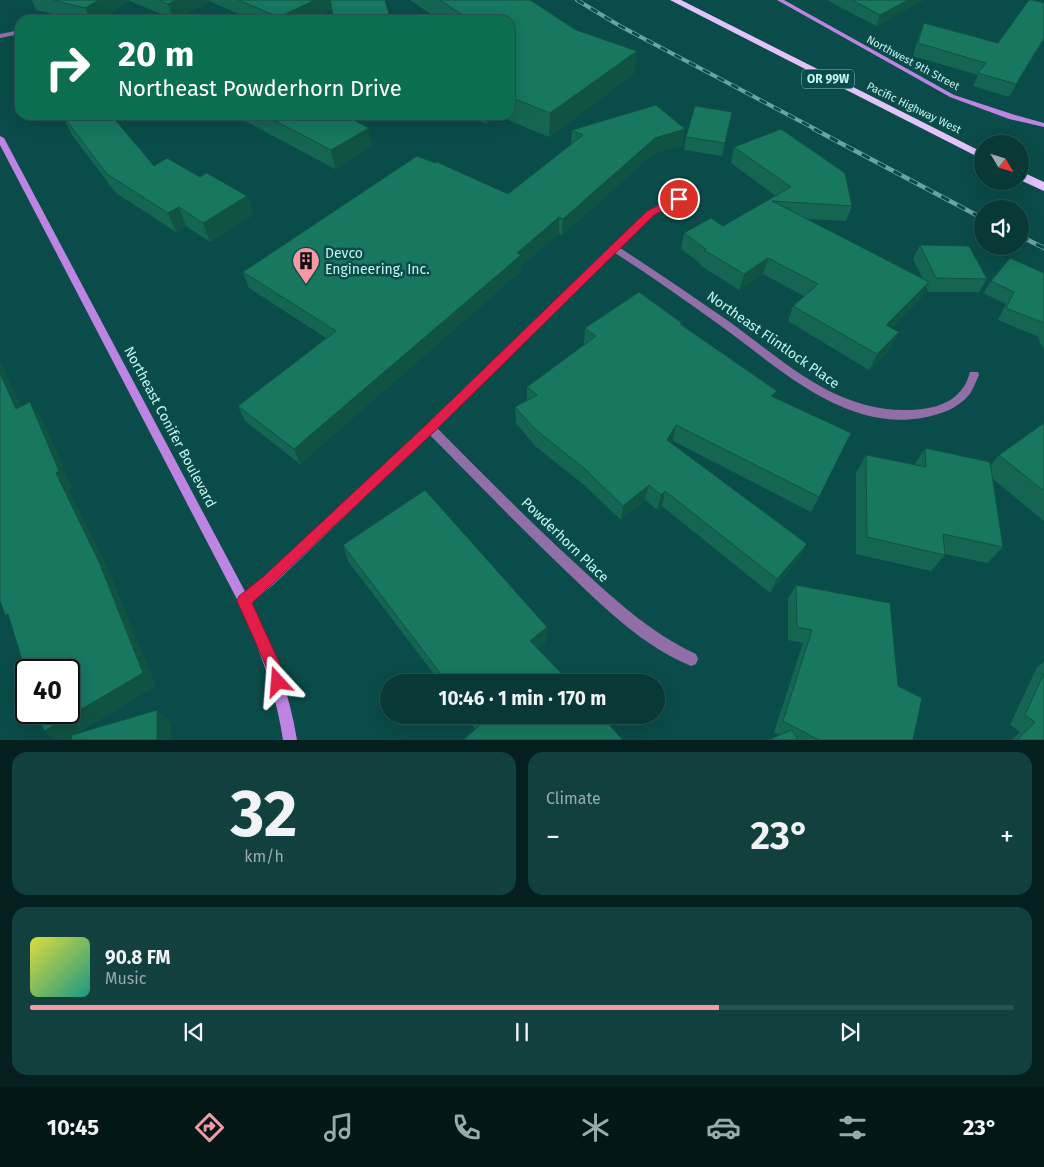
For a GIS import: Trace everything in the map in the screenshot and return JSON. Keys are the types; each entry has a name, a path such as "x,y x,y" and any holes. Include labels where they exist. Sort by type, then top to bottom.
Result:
{"highway":[{"name":"Pacific Highway West","path":"674,0 974,152"},
{"path":"1029,180 1044,187"}],"street":[{"name":"Northwest 9th Street","path":"780,0 952,96 993,111 1044,125"},
{"path":"0,36 15,33"},
{"name":"Northeast Conifer Boulevard","path":"0,138 244,601 274,667 286,712 290,740"},
{"path":"244,601 269,581 430,428 651,213 664,205 692,196"},
{"name":"Northeast Flintlock Place","path":"613,248 658,276 819,391 860,409 894,415 925,414 942,409 956,402 972,385 974,375"},
{"name":"Powderhorn Place","path":"430,428 550,548 622,615 665,648 691,659"}],"building":[{"path":"53,0 99,0 85,8"},
{"path":"159,0 176,0 168,4"},
{"path":"238,0 315,0 283,15 274,15"},
{"path":"330,0 385,0 389,14 380,15 333,15"},
{"path":"440,0 530,0 576,30 637,51 550,113 515,99 515,15 462,15"},
{"path":"852,0 908,0 880,15"},
{"path":"1029,0 1044,3 1044,38 1016,84 978,73 986,63 918,43 924,23 998,43"},
{"path":"656,105 685,129 655,138 563,219 559,217 517,253 521,255 294,449 238,406 336,331 243,272 417,156 435,163 437,162 508,194 583,135 572,130"},
{"path":"695,106 732,112 725,143 686,137"},
{"path":"66,120 115,120 154,166 167,158 200,177 207,173 247,196 203,223 179,207 168,213 107,174"},
{"path":"274,120 354,120 369,128 331,150"},
{"path":"781,129 845,173 852,206 772,201 929,282 886,325 899,332 877,354 793,306 818,284 768,258 744,274 704,250 706,249 684,233 711,218 723,226 791,187 734,147"},
{"path":"920,245 969,246 987,279 936,278"},
{"path":"1010,258 1044,273 1044,323 1006,308 1014,292 991,281"},
{"path":"639,292 682,323 680,324 777,391 771,396 851,433 819,497 676,425 667,440 807,544 777,579 665,491 661,495 649,485 623,506 585,469 536,430 515,407 537,395 527,387 596,336 585,328"},
{"path":"0,373 16,409 30,402 59,471 56,473 99,562 143,673 80,710 80,659 22,659 8,614 5,615 0,601"},
{"path":"1044,423 1044,491 999,455"},
{"path":"925,448 990,462 1003,547 943,534 945,555 867,537 866,455 926,467"},
{"path":"425,490 547,627 530,641 562,674 441,674 343,545"},
{"path":"796,585 890,603 898,686 922,698 913,740 819,740 783,721 812,630 797,627"},
{"path":"1044,673 1044,740 1017,740 1035,722 1025,715"},
{"path":"157,710 157,740 71,740 72,735"},
{"path":"42,724 56,724 44,731"},
{"path":"608,724 623,740 464,739 480,725"},
{"path":"792,730 798,740 768,740"}],"railway":[{"path":"577,0 620,26 817,130"},
{"path":"814,129 974,214"},
{"path":"1029,240 1044,248"}],"place":[{"name":"Devco Engineering, Inc.","path":"306,285"}],"route":[{"path":"278,682 274,667 244,601 269,581 430,428 613,248 651,213 679,199"}]}
